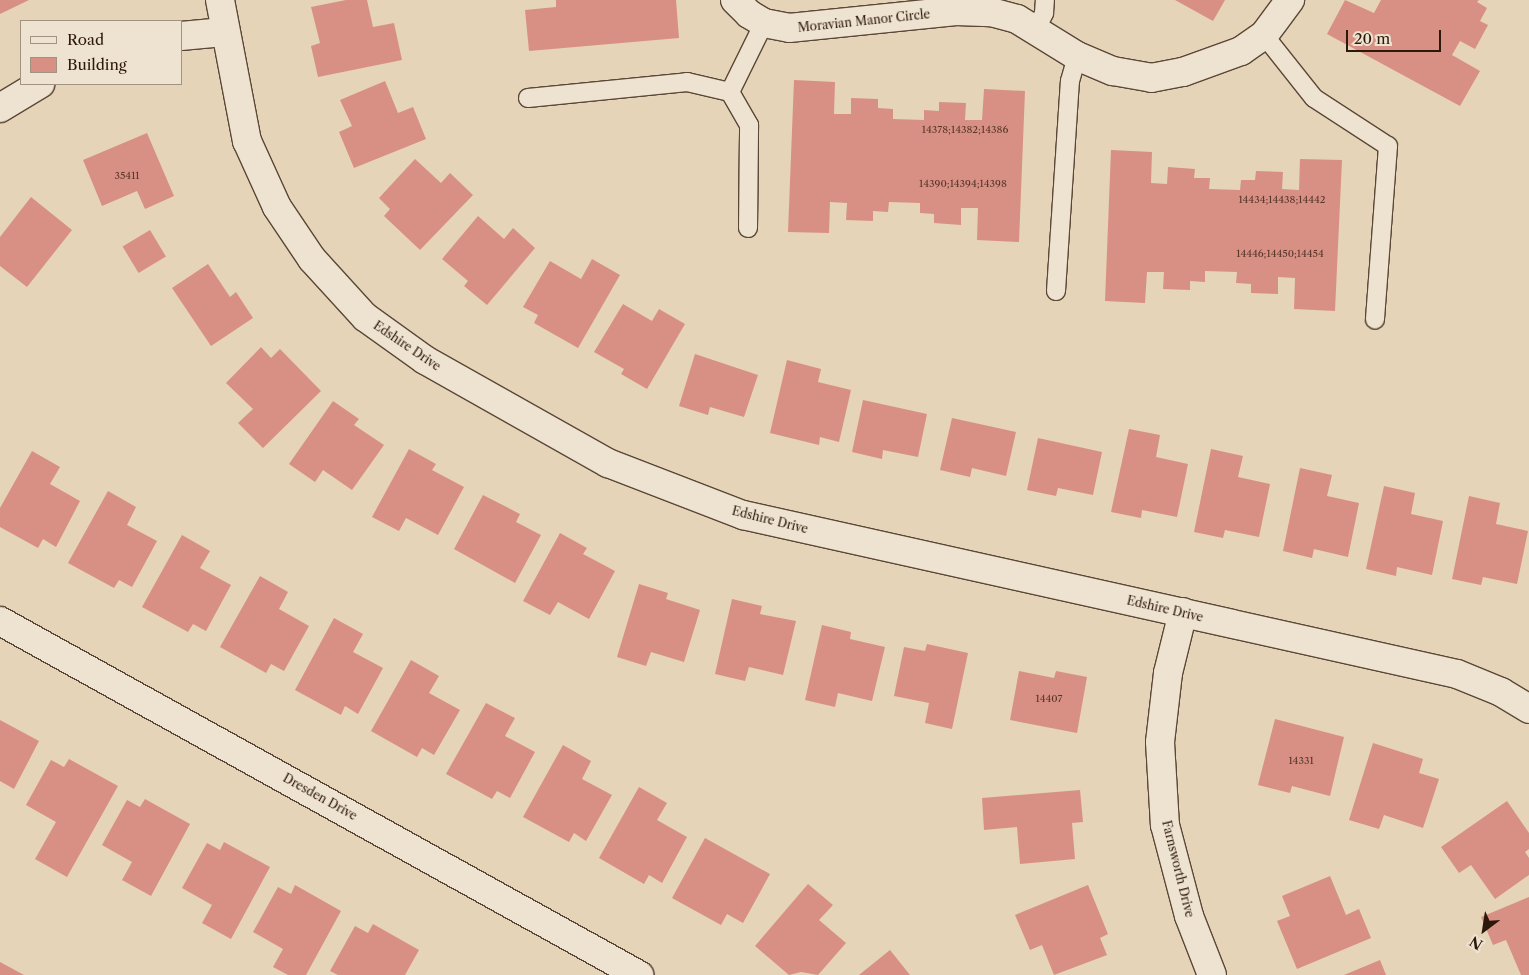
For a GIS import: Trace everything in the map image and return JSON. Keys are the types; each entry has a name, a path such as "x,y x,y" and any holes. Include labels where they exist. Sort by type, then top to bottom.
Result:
{"street":[{"name":"Edshire Drive","path":"220,0 224,32 247,141 276,207 312,259 364,317 425,360 608,463 743,515 1457,674 1501,692 1529,709"},
{"name":"Moravian Manor Circle","path":"735,0 749,14 764,23 796,29 971,11 1006,15 1036,29 1077,56 1114,70 1151,78 1211,64 1240,51 1264,35 1290,0"},
{"path":"182,36 224,32"},
{"path":"0,108 38,85"},
{"name":"Farnsworth Drive","path":"1183,612 1168,673 1160,742 1165,825 1188,916 1212,975"},
{"name":"Dresden Drive","path":"0,621 639,975"}],"lane":[{"path":"1036,29 1044,13 1045,0"},
{"path":"730,92 764,23"},
{"path":"1264,35 1314,98 1388,146 1374,320"},
{"path":"1056,291 1070,80 1077,56"},
{"path":"528,98 687,82 730,92 749,125 748,228"}],"building":[{"path":"0,0 29,0 0,14"},
{"path":"346,0 367,0 373,27 394,23 402,60 318,77 311,46 320,43 311,7"},
{"path":"556,0 676,0 679,38 529,51 525,10 556,7"},
{"path":"1175,0 1225,0 1213,21"},
{"path":"1345,0 1374,13 1381,0 1479,0 1477,2 1487,8 1480,21 1488,25 1475,49 1460,41 1452,55 1480,71 1460,106 1327,34"},
{"path":"794,80 835,82 834,114 851,114 851,98 878,99 878,108 893,109 893,119 924,120 924,110 939,111 939,102 966,103 965,120 982,120 984,89 1025,91 1019,242 977,240 978,208 961,208 961,225 934,223 934,214 920,213 920,203 889,202 888,212 873,211 873,221 846,220 847,203 830,202 829,233 788,232"},
{"path":"385,81 398,113 413,107 426,139 354,168 339,132 352,126 340,100"},
{"path":"147,133 174,196 145,209 137,191 102,206 83,160"},
{"path":"1111,150 1152,152 1151,183 1167,184 1168,167 1195,169 1194,178 1210,178 1209,189 1240,190 1241,180 1255,180 1256,171 1283,172 1282,189 1299,190 1300,159 1342,160 1335,311 1294,309 1295,278 1278,277 1278,294 1251,293 1251,284 1236,283 1237,272 1205,271 1205,282 1190,281 1190,290 1163,289 1164,272 1147,272 1145,303 1105,301"},
{"path":"415,159 441,183 450,173 473,195 420,250 384,216 390,209 379,198"},
{"path":"31,197 72,230 27,287 0,266 0,237"},
{"path":"478,216 504,239 513,228 535,248 487,305 464,286 468,281 442,259"},
{"path":"150,230 166,257 139,273 123,246"},
{"path":"592,259 620,275 578,348 534,323 538,315 523,307 550,261 581,279"},
{"path":"208,264 230,297 236,292 253,318 211,346 172,288"},
{"path":"623,304 652,321 659,309 685,324 647,389 621,374 624,369 594,352"},
{"path":"261,347 271,358 280,349 321,391 263,448 238,423 253,409 226,383"},
{"path":"695,354 758,375 744,417 710,407 708,415 679,406"},
{"path":"787,360 821,369 818,382 851,390 839,442 820,437 819,445 770,433"},
{"path":"863,400 927,414 918,457 883,450 882,459 852,452"},
{"path":"333,401 359,419 354,425 384,445 352,490 323,470 315,482 289,464"},
{"path":"952,418 1016,432 1006,476 972,468 970,477 940,470"},
{"path":"1129,429 1160,435 1156,457 1188,464 1177,517 1142,510 1141,518 1111,512"},
{"path":"1038,438 1102,452 1093,495 1058,488 1056,496 1027,490"},
{"path":"409,449 436,464 432,470 464,487 438,535 406,518 399,531 372,517"},
{"path":"1211,449 1243,456 1238,477 1270,484 1259,537 1225,530 1223,538 1194,532"},
{"path":"32,451 60,467 50,484 80,501 56,547 43,539 38,548 0,527 0,508"},
{"path":"1300,468 1332,475 1327,496 1359,503 1348,557 1314,549 1312,558 1283,551"},
{"path":"1384,486 1415,493 1411,514 1443,521 1432,575 1397,567 1396,576 1366,569"},
{"path":"108,491 136,507 127,525 157,541 132,587 119,580 114,588 68,563"},
{"path":"483,495 520,514 516,522 541,535 515,583 454,549"},
{"path":"1469,496 1500,503 1496,524 1528,531 1517,584 1483,577 1481,585 1452,579"},
{"path":"560,533 587,548 583,554 615,571 589,619 558,602 550,615 523,601"},
{"path":"182,535 210,551 200,568 231,585 206,631 193,624 188,632 142,607"},
{"path":"260,576 288,592 279,609 309,626 284,671 271,664 266,673 220,647"},
{"path":"639,584 668,593 666,599 700,610 684,662 651,652 646,666 617,657"},
{"path":"732,599 762,606 760,614 796,621 783,675 749,667 745,681 715,674"},
{"path":"334,618 363,634 353,652 383,668 358,714 345,706 341,715 295,690"},
{"path":"822,625 851,632 850,639 885,647 872,701 838,693 835,707 805,700"},
{"path":"927,644 968,653 952,729 925,723 929,703 894,696 904,647 925,651"},
{"path":"411,660 439,676 429,693 460,710 434,755 422,748 417,757 371,731"},
{"path":"1019,671 1054,678 1056,671 1087,677 1077,733 1010,720"},
{"path":"486,703 515,718 505,736 535,752 510,798 497,791 492,799 446,774"},
{"path":"1275,719 1344,737 1330,796 1292,786 1290,793 1258,785"},
{"path":"0,720 39,741 14,789 0,781"},
{"path":"1373,743 1423,759 1419,773 1439,779 1423,828 1384,815 1379,829 1349,820"},
{"path":"563,745 591,761 582,779 612,795 586,841 574,833 569,842 523,817"},
{"path":"69,759 118,786 67,877 35,859 56,822 26,805 51,760 64,767"},
{"path":"639,787 667,803 657,820 687,837 662,883 649,875 644,884 599,858"},
{"path":"1080,790 1083,822 1072,823 1075,859 1020,864 1017,827 984,830 982,798"},
{"path":"145,799 190,824 151,896 122,880 132,862 102,845 127,800 140,807"},
{"path":"1507,801 1529,833 1529,849 1525,852 1529,858 1529,875 1495,899 1471,865 1459,873 1441,847"},
{"path":"705,838 770,874 743,923 727,914 721,925 672,898"},
{"path":"224,842 270,867 231,939 202,923 212,905 182,888 207,843 220,850"},
{"path":"1330,876 1346,915 1359,909 1371,938 1297,969 1277,921 1290,916 1282,896"},
{"path":"808,884 833,905 819,920 846,943 818,975 801,972 789,975 755,946"},
{"path":"295,885 341,911 306,975 288,975 273,967 283,949 253,932 278,887 291,894"},
{"path":"1088,885 1108,934 1100,938 1107,955 1054,975 1042,945 1030,950 1015,915"},
{"path":"1529,897 1529,975 1521,975 1506,940 1493,945 1481,917"},
{"path":"373,924 419,950 405,975 338,975 330,971 355,926 368,933"},
{"path":"890,950 910,975 859,975"},
{"path":"1380,960 1386,975 1344,975"},
{"path":"0,962 24,975 0,975"}]}
